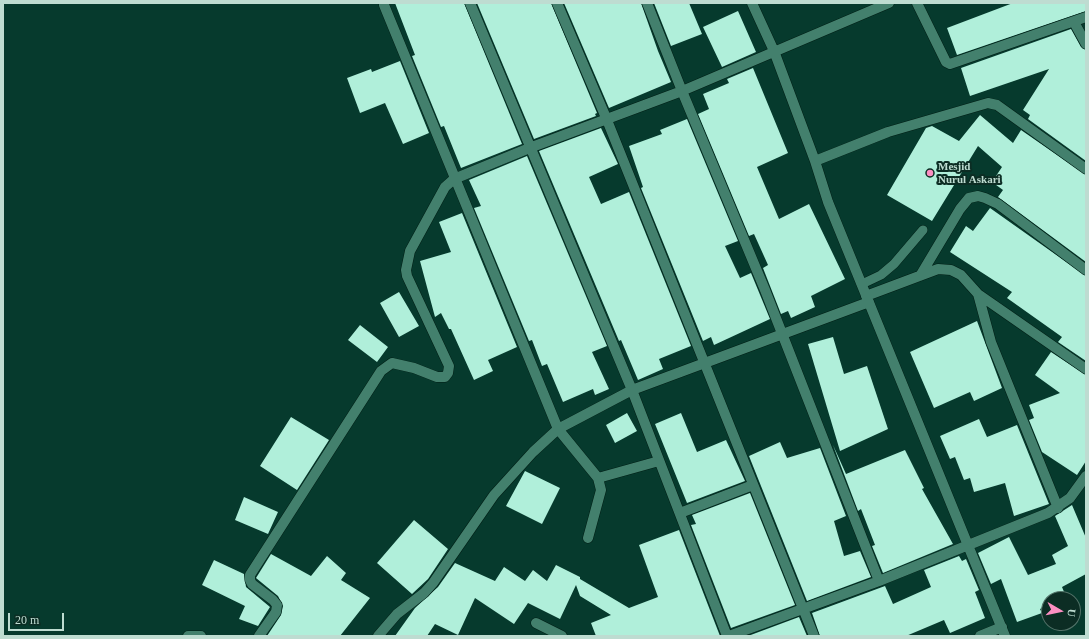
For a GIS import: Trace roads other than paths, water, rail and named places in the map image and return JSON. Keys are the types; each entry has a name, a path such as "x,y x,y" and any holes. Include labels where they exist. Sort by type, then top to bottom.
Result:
{"street":[{"path":"470,3 532,147 632,390 728,636 878,581 1058,508 1070,498 1086,476"},
{"path":"557,3 607,120 814,636"},
{"path":"647,3 782,333 878,581"},
{"path":"752,3 774,51 815,161 828,202 1003,632 980,636"},
{"path":"259,636 276,612 277,605 273,600 252,584 250,575 381,371 392,363 414,368 437,377 445,377 448,373 449,366 406,270 410,251 422,227 440,194 454,179 532,147 682,91 889,3"},
{"path":"917,3 946,62 950,64 1086,17"},
{"path":"384,5 454,179 527,349 558,429 598,478 601,490 588,538"},
{"path":"1074,22 1086,44"},
{"path":"815,161 888,132 988,103 997,105 1086,168"},
{"path":"920,276 960,209 969,198 978,196 998,204 1086,270"},
{"path":"378,636 396,614 424,593 433,583 494,495 533,452 558,429 632,390 868,299 938,269 951,270 967,280 978,294 1086,369"},
{"path":"978,294 991,342 1058,508"},
{"path":"598,478 659,461"},
{"path":"680,513 753,485"},
{"path":"536,623 562,636"},
{"path":"188,636 200,636"}],"lane":[{"path":"862,284 881,275 894,264 923,230"}],"place":[{"name":"Mesjid Nurul Askari","path":"930,173"}]}
